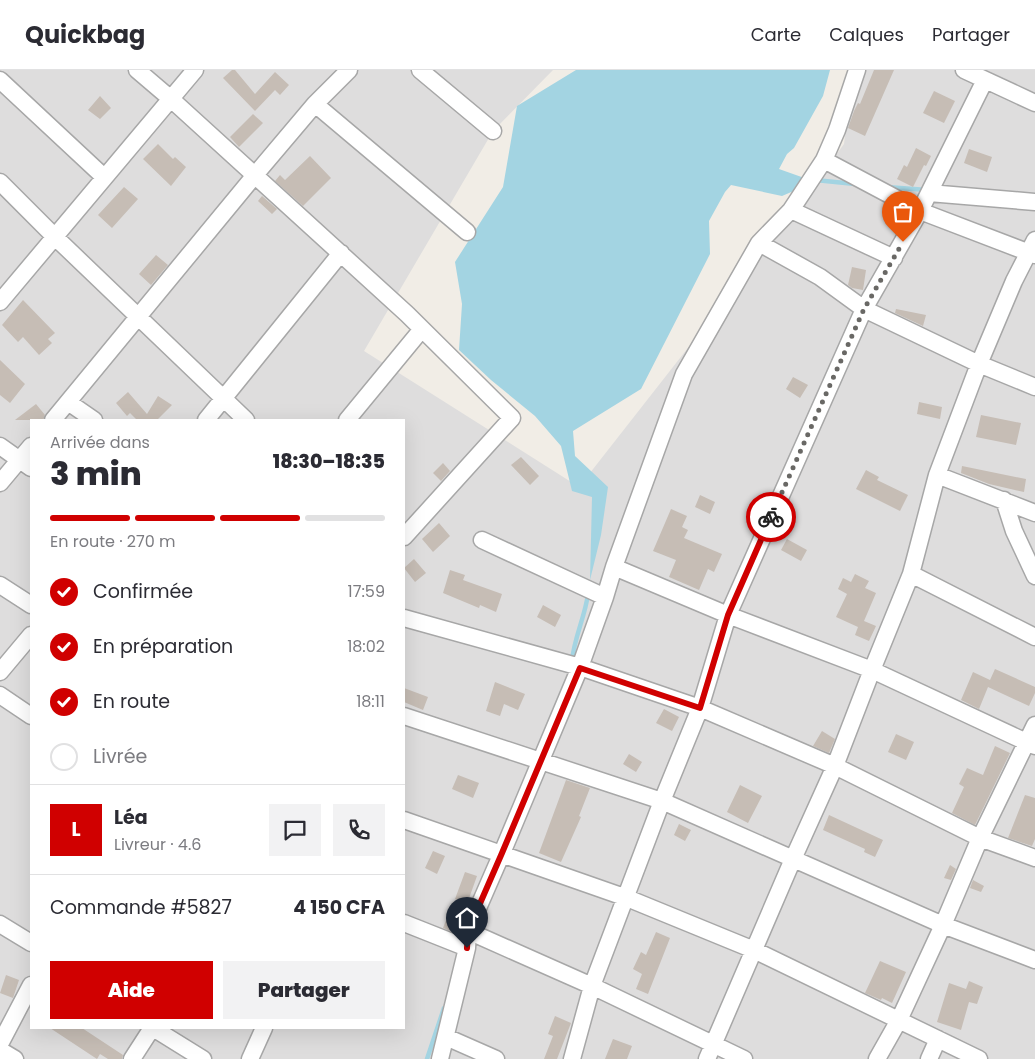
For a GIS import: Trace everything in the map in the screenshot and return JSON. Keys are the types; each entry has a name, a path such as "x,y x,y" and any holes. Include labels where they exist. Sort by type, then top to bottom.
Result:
{"street":[{"path":"137,70 255,175 422,329 512,418 405,536"},
{"path":"0,302 195,70"},
{"path":"54,419 315,104 349,70"},
{"path":"420,70 493,131"},
{"path":"440,1059 467,948 468,931 580,668 614,567 684,374 759,243 791,210 824,160 837,130 857,70"},
{"path":"964,70 1035,103"},
{"path":"0,80 104,177"},
{"path":"572,1059 592,986 627,898 662,801 700,708 728,615 864,309 920,211 985,80"},
{"path":"315,104 467,232"},
{"path":"710,1052 835,766 911,574 937,474 979,364 1014,281 1033,249 920,211 824,160"},
{"path":"0,182 245,419"},
{"path":"929,193 1035,202"},
{"path":"791,210 894,258"},
{"path":"759,243 820,277 864,309 979,364 1035,387"},
{"path":"207,419 341,254"},
{"path":"348,419 422,329"},
{"path":"68,402 93,419"},
{"path":"0,446 25,464"},
{"path":"0,484 25,464 30,449"},
{"path":"937,474 1035,513"},
{"path":"1004,500 1014,531 1035,576"},
{"path":"482,540 605,598"},
{"path":"614,567 728,615 872,670 1031,745"},
{"path":"911,574 1035,637"},
{"path":"0,585 30,605"},
{"path":"405,618 580,668 700,708 835,766 980,838 1035,858"},
{"path":"0,672 30,636"},
{"path":"0,695 30,715"},
{"path":"405,716 662,801 943,925 1035,960"},
{"path":"877,1059 899,1020 943,925 980,838 1031,745 1035,725"},
{"path":"405,820 627,898 754,950 979,1059"},
{"path":"405,923 467,948"},
{"path":"0,924 30,942"},
{"path":"468,931 592,986 710,1052 744,1059"},
{"path":"0,1044 6,1019 30,986"},
{"path":"132,1059 151,1029"},
{"path":"154,1029 203,1059"},
{"path":"250,1059 264,1029"},
{"path":"446,1037 496,1059"},
{"path":"929,1059 938,1039"},
{"path":"0,1050 15,1059"}],"shaded area":[{"path":"0,70 553,70 493,131 364,351 579,487 792,215 844,144 853,70 1035,70 1035,1059 0,1059"}],"water":[{"path":"576,70 830,70 823,96 794,148 787,154 779,169 810,180 803,187 782,196 731,185 709,221 710,254 641,389 573,431 575,456 608,487 601,535 590,580 592,497 572,491 561,446 535,416 491,380 459,350 462,304 455,262 503,187 517,106"}],"building":[{"path":"232,70 235,70 255,94 275,72 289,85 280,95 275,90 255,111 223,78"},
{"path":"874,70 894,70 865,136 848,128"},
{"path":"934,91 955,101 944,123 923,113"},
{"path":"100,96 111,108 100,119 88,110"},
{"path":"253,114 263,123 239,147 230,137"},
{"path":"158,144 173,159 175,157 186,167 171,186 143,159"},
{"path":"916,148 931,156 926,166 924,165 913,187 897,179 904,165 907,167"},
{"path":"969,149 992,157 987,172 964,163"},
{"path":"310,156 331,178 303,206 275,181 280,175 285,180"},
{"path":"124,187 138,199 112,228 98,215"},
{"path":"262,196 277,209 272,214 258,201"},
{"path":"156,255 168,265 151,285 139,274"},
{"path":"852,267 866,270 863,290 852,288 848,285"},
{"path":"23,300 55,333 48,339 52,343 39,355 23,337 18,342 2,325"},
{"path":"896,309 926,315 923,326 895,313"},
{"path":"0,360 25,384 10,403 0,395"},
{"path":"793,377 808,385 800,398 786,389"},
{"path":"128,392 147,414 158,396 172,405 158,419 136,419 130,413 127,416 116,403"},
{"path":"919,402 942,407 940,419 917,414"},
{"path":"36,404 45,415 43,419 15,420"},
{"path":"981,415 1021,423 1016,445 976,437"},
{"path":"521,457 539,476 530,485 511,465"},
{"path":"443,463 450,471 441,481 433,473"},
{"path":"962,466 1026,479 1024,492 989,484 961,473"},
{"path":"866,470 879,477 877,480 908,495 900,511 856,489"},
{"path":"700,495 715,502 710,514 695,507"},
{"path":"671,509 687,516 682,527 688,530 684,538 722,554 714,572 708,569 699,590 669,577 676,560 653,551"},
{"path":"439,523 450,536 433,552 422,539"},
{"path":"787,539 807,550 801,561 781,550"},
{"path":"414,559 426,573 415,582 405,567"},
{"path":"450,570 465,575 463,580 502,594 496,612 480,605 479,608 443,593"},
{"path":"855,574 869,581 865,588 876,593 864,621 876,626 869,641 855,635 858,627 836,617 847,594 838,589 843,578 851,582"},
{"path":"543,605 561,615 555,627 537,617"},
{"path":"995,669 1035,687 1035,693 1029,706 988,687 979,709 961,700 973,672 990,680"},
{"path":"495,682 525,694 518,710 504,704 500,716 486,711"},
{"path":"405,688 428,697 423,710 405,702"},
{"path":"664,709 679,717 672,731 656,723"},
{"path":"822,731 835,739 829,753 813,746"},
{"path":"896,734 914,742 906,760 888,752"},
{"path":"995,746 1010,753 975,825 952,813 964,787 959,784 967,768 983,775"},
{"path":"629,754 642,762 636,772 623,764"},
{"path":"458,775 479,783 473,798 452,789"},
{"path":"566,780 590,788 579,816 581,817 561,862 539,853"},
{"path":"740,785 762,796 748,823 727,812"},
{"path":"1025,795 1035,798 1035,839 1032,846 1008,838"},
{"path":"829,815 883,840 875,857 864,852 865,849 823,830"},
{"path":"679,824 691,830 685,841 674,835"},
{"path":"433,851 445,856 437,874 425,868"},
{"path":"950,865 956,869 951,880 944,878"},
{"path":"465,872 477,876 467,904 455,899"},
{"path":"973,880 984,886 981,892 970,888"},
{"path":"448,915 460,919 455,933 443,928"},
{"path":"656,932 670,938 648,994 636,989 642,974 633,969 641,952 646,955"},
{"path":"880,961 906,972 892,1003 865,993"},
{"path":"6,975 19,980 13,998 0,993"},
{"path":"969,981 983,987 977,1004 969,1002 961,1030 937,1022 949,983 966,989"},
{"path":"555,1016 571,1023 557,1059 544,1059 553,1036 548,1034"},
{"path":"52,1029 84,1029 123,1055 122,1059 108,1059 100,1054 97,1059"},
{"path":"613,1039 632,1046 627,1059 605,1059"}],"waterway":[{"path":"815,180 855,184"},
{"path":"887,187 927,190"},
{"path":"572,661 588,594"},
{"path":"427,1059 444,1008"}],"way so far":[{"path":"771,517 864,309 903,242"}],"route":[{"path":"467,948 468,931 580,668 700,708 728,615 771,517"}]}
